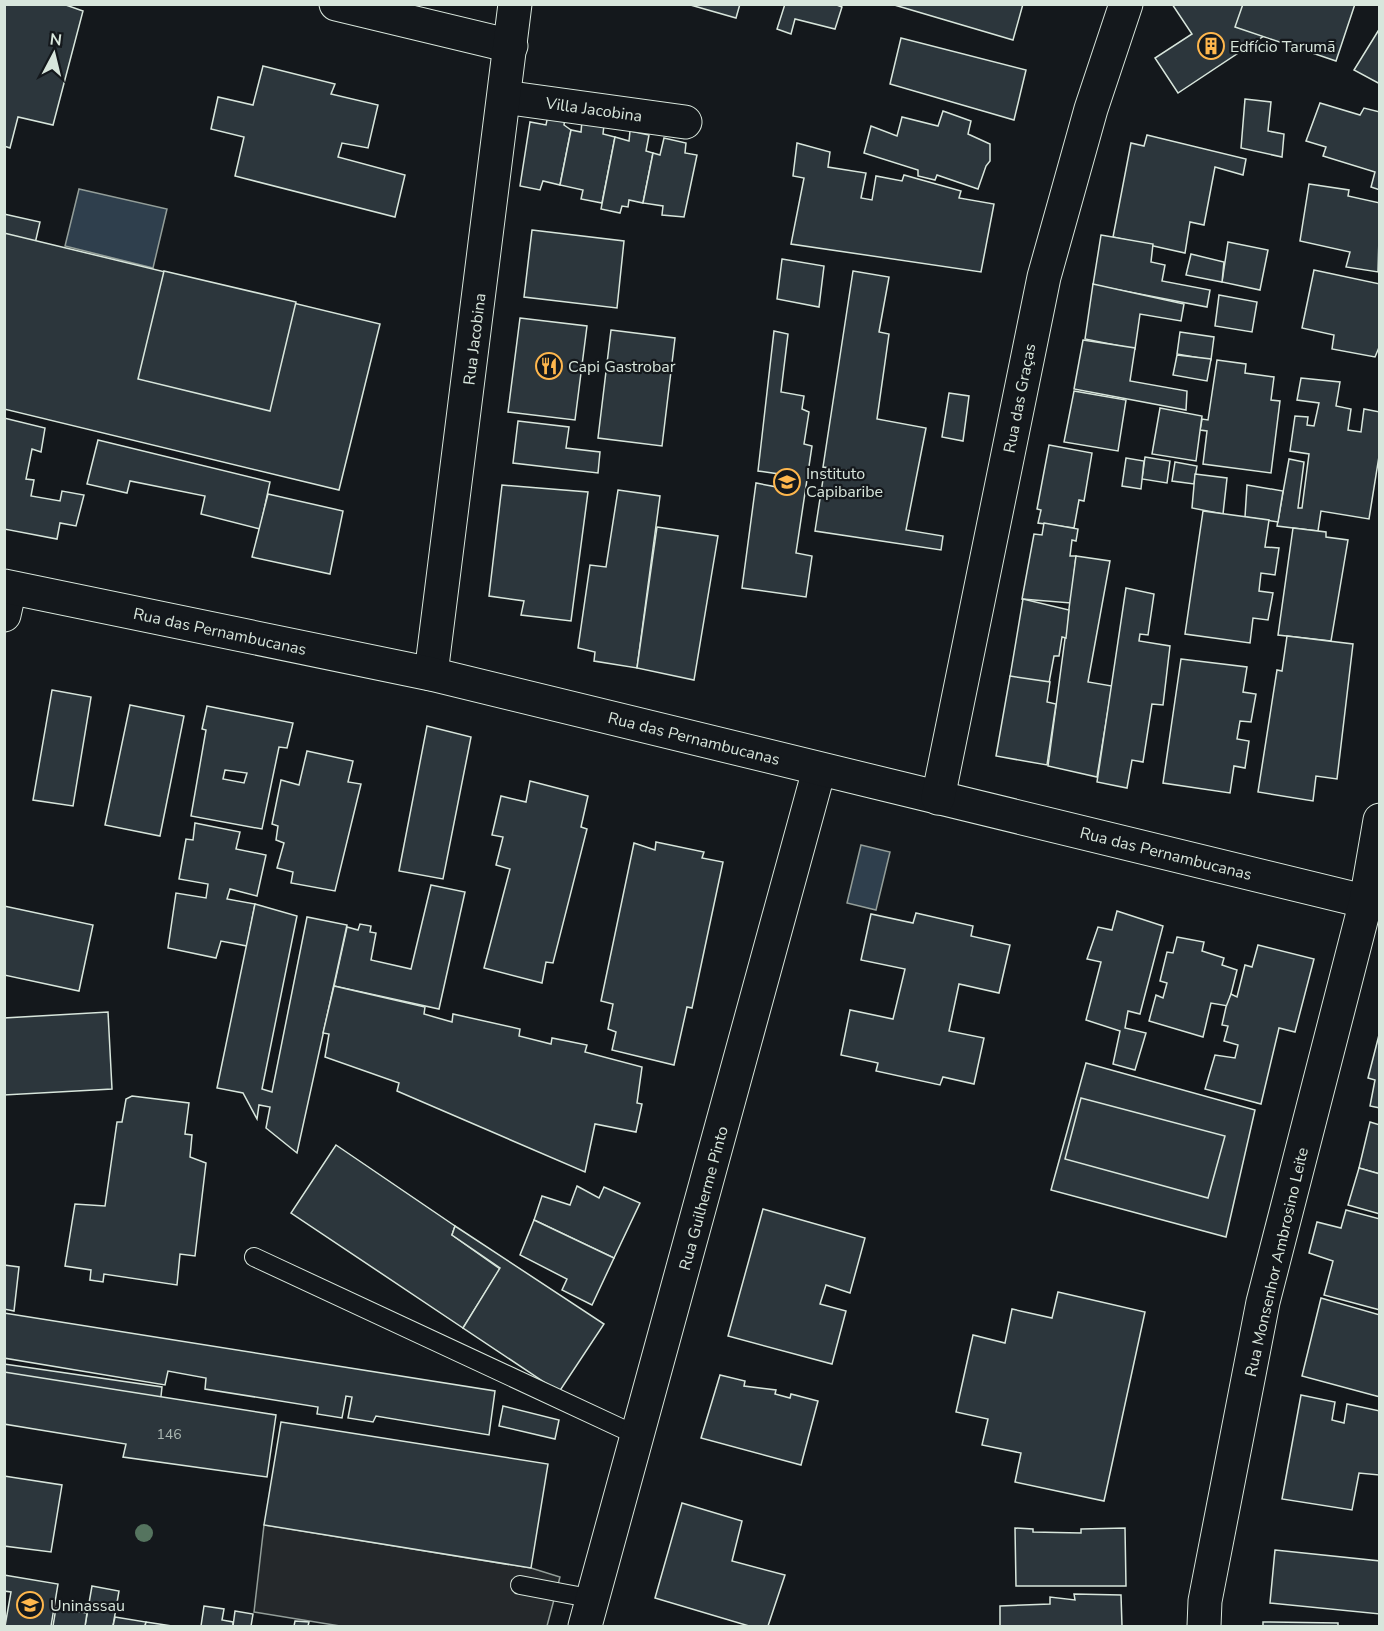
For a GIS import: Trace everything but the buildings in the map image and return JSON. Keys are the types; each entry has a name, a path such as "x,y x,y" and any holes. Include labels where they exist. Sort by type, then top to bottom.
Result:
{"street":[{"path":"336,4 511,46"},
{"name":"Rua Jacobina","path":"431,674 515,4"},
{"name":"Rua das Graças","path":"938,798 1044,277 1091,109 1126,4"},
{"name":"Villa Jacobina","path":"504,97 685,122"},
{"name":"Rua das Pernambucanas","path":"6,596 431,674 1373,903"},
{"name":"Rua Guilherme Pinto","path":"589,1612 819,770"},
{"name":"Rua Monsenhor Ambrosino Leite","path":"1204,1626 1205,1601 1263,1302 1373,903 1380,820"}],"lane":[{"path":"254,1257 638,1436"},
{"path":"520,1585 589,1612"}],"shaded area":[{"path":"264,1525 531,1568 560,1577 547,1626 340,1626 254,1612"}],"water":[{"path":"79,189 167,209 153,268 65,246"},
{"path":"861,845 890,852 876,910 847,903"}],"place":[{"name":"Edfício Tarumã","path":"1211,46"},
{"name":"Capi Gastrobar","path":"549,366"},
{"name":"Instituto Capibaribe","path":"787,482"},
{"name":"Uninassau","path":"30,1605"}]}
